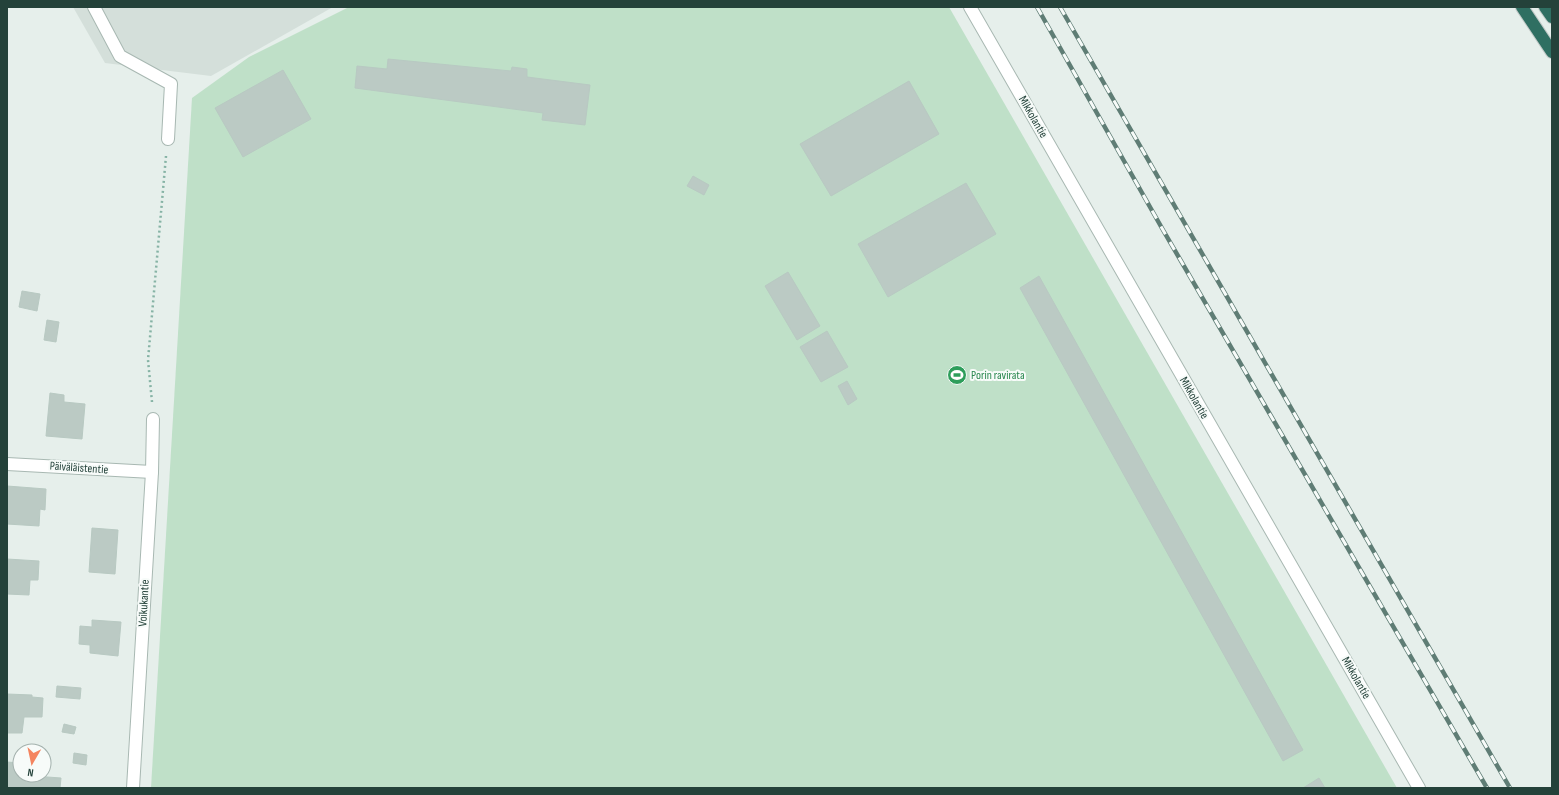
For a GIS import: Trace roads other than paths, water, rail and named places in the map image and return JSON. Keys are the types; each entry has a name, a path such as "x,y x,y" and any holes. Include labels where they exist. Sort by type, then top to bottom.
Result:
{"highway":[{"path":"1522,7 1552,52"},
{"path":"1545,7 1552,16"}],"street":[{"path":"94,7 120,56 170,84 168,139"},
{"name":"Mikkolantie","path":"970,7 1419,788"},
{"name":"Voikukantie","path":"133,788 152,472 153,419"},
{"name":"Päiväläistentie","path":"7,464 152,472"}],"railway":[{"path":"1037,7 1163,230 1487,788"},
{"path":"1060,7 1510,788"}],"place":[{"name":"Porin ravirata","path":"957,375"}]}
